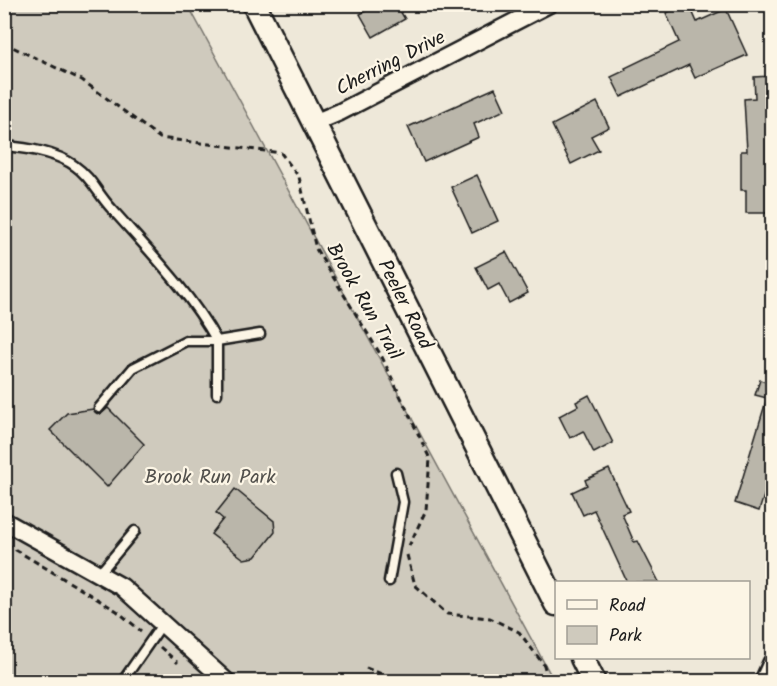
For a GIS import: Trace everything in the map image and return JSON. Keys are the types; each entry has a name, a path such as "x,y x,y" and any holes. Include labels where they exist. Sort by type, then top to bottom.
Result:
{"street":[{"name":"Peeler Road","path":"254,4 555,602"},
{"name":"Cherring Drive","path":"314,123 340,112 549,4"},
{"path":"4,521 122,587 227,681"},
{"path":"583,659 594,681"},
{"path":"763,681 772,663"}],"lane":[{"path":"4,146 52,154 74,165 92,182 108,205 201,312 217,341 217,394"},
{"path":"99,408 133,368 186,341 217,341 260,334"},
{"path":"389,582 403,502 396,473"},
{"path":"99,574 135,531"},
{"path":"122,681 163,622"}],"path":[{"name":"Brook Run Trail","path":"4,43 82,80 160,138 281,153 299,177 316,249 382,357 430,459 426,510 406,552 415,585 447,614 490,618 519,632 544,665 548,681"},
{"path":"4,543 117,611 178,663"},
{"path":"366,668 403,681"}],"green space":[{"name":"Brook Run Park","path":"4,5 188,5 554,681 5,681"}],"building":[{"path":"379,4 396,4 405,19 373,37 360,14"},
{"path":"689,4 697,22 726,9 747,55 695,78 689,65 621,97 611,77 679,42 666,13"},
{"path":"772,76 772,213 746,213 746,190 741,190 741,151 747,151 744,99 755,98 754,77"},
{"path":"495,88 505,110 474,124 479,137 424,162 408,127"},
{"path":"597,102 609,127 591,136 599,150 571,164 552,125"},
{"path":"477,175 498,221 472,233 451,187"},
{"path":"506,252 528,293 509,303 499,284 488,290 476,267"},
{"path":"760,380 772,384 772,471 759,511 735,503 767,398 755,395"},
{"path":"589,395 613,443 594,453 583,431 570,438 559,416 578,406 576,402"},
{"path":"108,408 144,444 107,487 50,430 67,413 93,409 101,414"},
{"path":"609,469 629,511 622,514 634,542 638,541 658,581 627,581 594,510 583,515 572,492 587,485 585,480"},
{"path":"235,489 274,521 275,532 255,557 244,559 211,534 223,519 216,513"}]}
